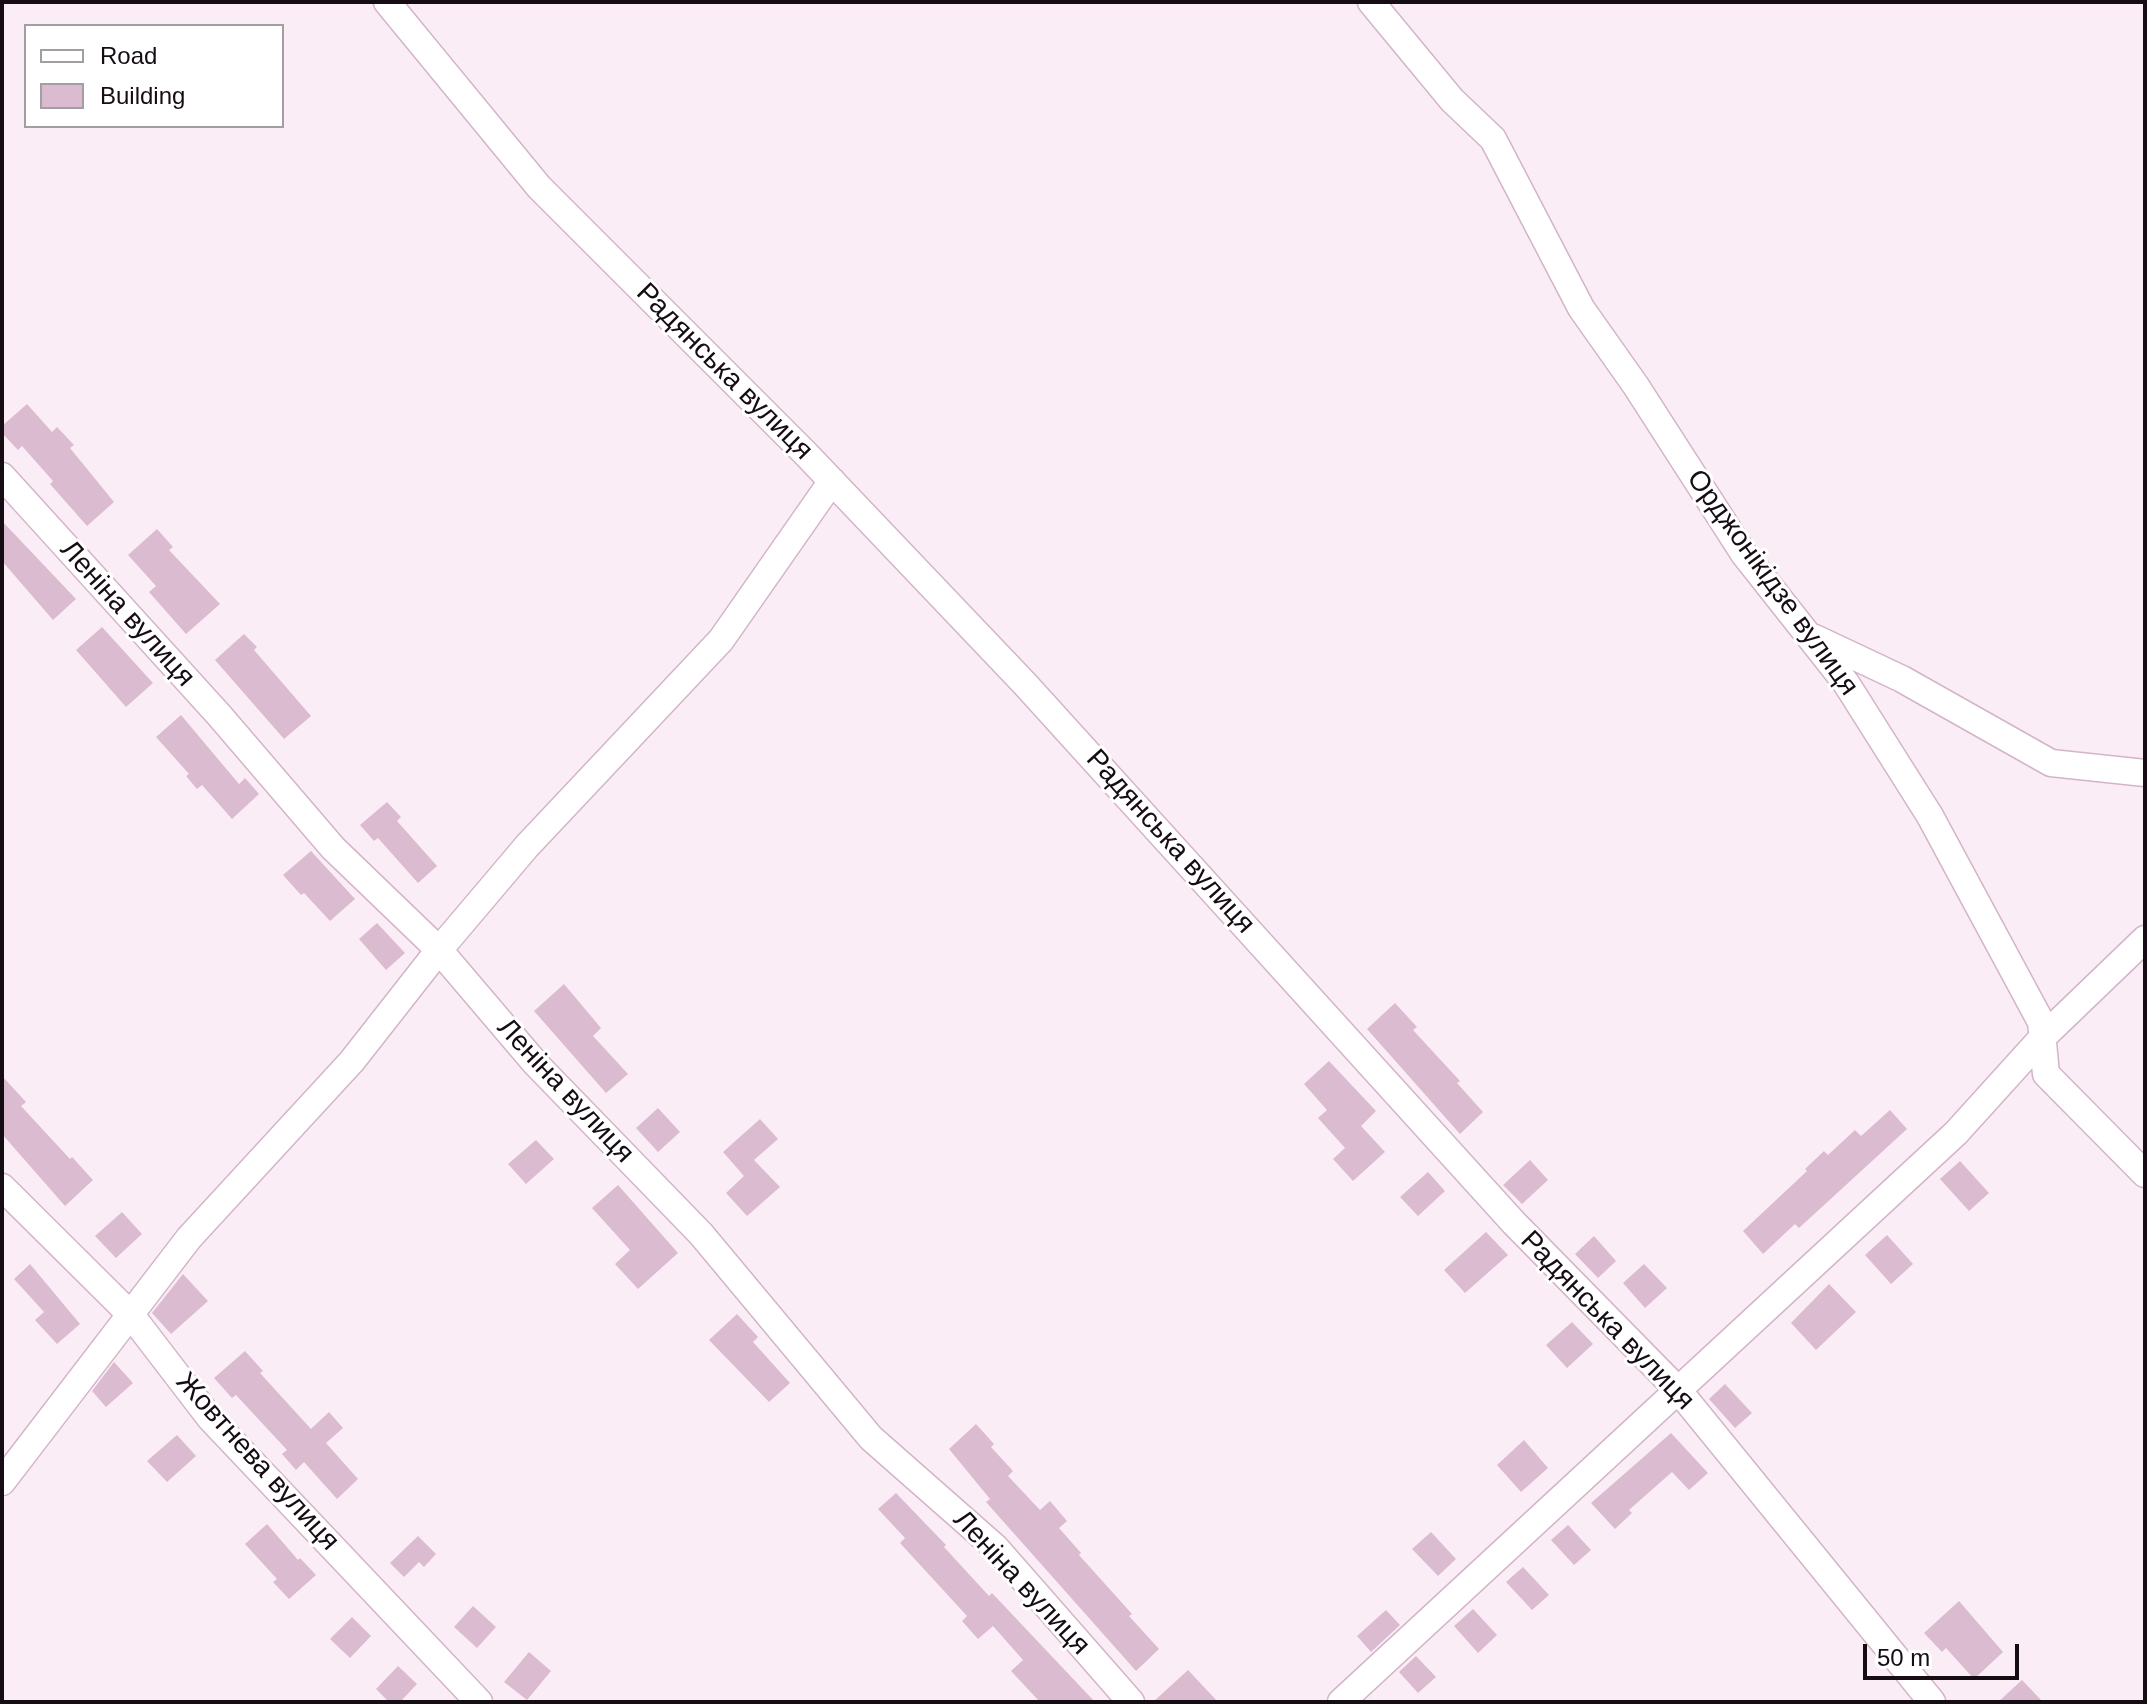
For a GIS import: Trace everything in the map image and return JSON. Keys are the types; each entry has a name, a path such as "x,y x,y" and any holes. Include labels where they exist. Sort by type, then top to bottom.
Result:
{"street":[{"name":"Радянська вулиця","path":"387,2 539,187 832,481 1068,731 1514,1223 1678,1390 1932,1702"},
{"name":"Орджонікідзе вулиця","path":"1371,2 1452,100 1493,139 1581,308 1636,386 1744,554 1846,683 1930,816 2041,1022 2046,1074 2145,1174"},
{"name":"Леніна вулиця","path":"2,476 219,715 333,848 439,950 536,1064 701,1234 871,1438 996,1548 1131,1702"},
{"path":"2,1482 189,1238 352,1061 439,950 527,846 721,640 832,481"},
{"path":"1809,635 1902,679 2051,763 2145,773"},
{"path":"1341,1702 1956,1133 2042,1038 2145,939"},
{"name":"Жовтнева вулиця","path":"2,1187 131,1315 210,1418 479,1702"}],"building":[{"path":"27,404 52,432 57,427 74,445 70,448 114,502 87,526 22,446 18,450 2,433 2,426"},
{"path":"2,521 76,599 53,620 2,561"},
{"path":"157,529 173,547 169,550 220,604 186,634 149,592 156,586 128,555"},
{"path":"102,627 153,683 126,707 76,650"},
{"path":"244,634 311,716 284,739 215,660"},
{"path":"181,715 239,784 245,778 259,794 232,819 202,785 197,789 186,776 189,774 156,737"},
{"path":"387,802 401,817 397,821 437,866 418,883 378,838 374,841 360,825"},
{"path":"311,851 355,899 330,921 283,875"},
{"path":"377,923 405,953 386,970 359,939"},
{"path":"564,984 601,1028 593,1036 628,1074 606,1093 534,1011"},
{"path":"1395,1003 1417,1027 1413,1030 1460,1081 1457,1083 1483,1112 1460,1134 1367,1029"},
{"path":"1329,1061 1376,1111 1361,1126 1385,1152 1353,1181 1333,1159 1345,1148 1318,1118 1327,1110 1304,1084"},
{"path":"2,1076 26,1102 21,1106 93,1180 65,1206 2,1134"},
{"path":"658,1108 680,1132 658,1152 636,1128"},
{"path":"1890,1110 1907,1129 1799,1228 1795,1224 1763,1254 1743,1231 1824,1151 1828,1155 1855,1130 1861,1136"},
{"path":"760,1119 778,1139 754,1160 780,1187 747,1216 726,1193 744,1176 723,1152"},
{"path":"536,1140 554,1159 526,1184 508,1164"},
{"path":"1530,1160 1548,1180 1522,1204 1503,1185"},
{"path":"1960,1161 1989,1193 1969,1211 1940,1179"},
{"path":"1428,1172 1445,1191 1418,1216 1400,1197"},
{"path":"618,1185 678,1253 638,1289 615,1264 630,1250 592,1208"},
{"path":"122,1212 142,1234 116,1258 95,1236"},
{"path":"1486,1232 1508,1255 1465,1293 1444,1270"},
{"path":"1887,1235 1913,1264 1891,1284 1865,1255"},
{"path":"1594,1236 1616,1261 1598,1278 1575,1254"},
{"path":"30,1264 80,1324 57,1344 35,1320 44,1312 14,1279"},
{"path":"1644,1264 1667,1288 1645,1308 1623,1283"},
{"path":"183,1274 208,1301 171,1334 152,1313"},
{"path":"1829,1284 1856,1312 1816,1350 1791,1323"},
{"path":"737,1314 758,1337 753,1342 790,1383 769,1402 709,1340"},
{"path":"1572,1322 1593,1344 1567,1368 1546,1345"},
{"path":"245,1351 263,1371 260,1373 311,1429 329,1412 343,1428 326,1443 358,1479 337,1499 304,1462 296,1470 282,1454 287,1450 236,1395 232,1398 214,1378"},
{"path":"114,1362 133,1383 106,1407 92,1391"},
{"path":"1725,1384 1752,1413 1735,1428 1709,1399"},
{"path":"976,1424 994,1444 991,1447 1013,1471 1008,1476 1040,1510 1050,1501 1067,1521 1059,1528 1159,1649 1136,1671 986,1502 990,1499 949,1449"},
{"path":"1671,1433 1708,1473 1689,1490 1672,1472 1629,1510 1632,1513 1615,1529 1591,1503"},
{"path":"177,1435 196,1456 167,1482 147,1461"},
{"path":"1524,1440 1548,1468 1521,1492 1497,1465"},
{"path":"896,1493 989,1596 992,1593 1095,1702 1040,1702 1011,1671 1023,1660 993,1626 978,1639 962,1621 967,1616 900,1543 905,1538 878,1509"},
{"path":"267,1524 298,1560 300,1558 316,1575 289,1599 273,1582 277,1579 245,1544"},
{"path":"1568,1525 1591,1550 1574,1565 1551,1540"},
{"path":"1431,1532 1456,1559 1438,1576 1412,1549"},
{"path":"418,1536 436,1554 424,1567 419,1562 404,1577 390,1563"},
{"path":"1523,1567 1549,1595 1532,1610 1506,1582"},
{"path":"1959,1601 2003,1652 1974,1679 1946,1648 1942,1652 1924,1633"},
{"path":"473,1606 496,1627 477,1648 454,1627"},
{"path":"1473,1609 1497,1635 1478,1653 1454,1626"},
{"path":"1386,1610 1400,1625 1371,1652 1357,1636"},
{"path":"352,1617 371,1636 350,1658 330,1639"},
{"path":"529,1652 551,1671 527,1700 504,1682"},
{"path":"1416,1656 1436,1677 1418,1693 1399,1672"},
{"path":"398,1666 417,1684 400,1702 389,1702 376,1689"},
{"path":"1188,1670 1218,1702 1153,1702"},
{"path":"2022,1680 2043,1702 1998,1702"}]}
